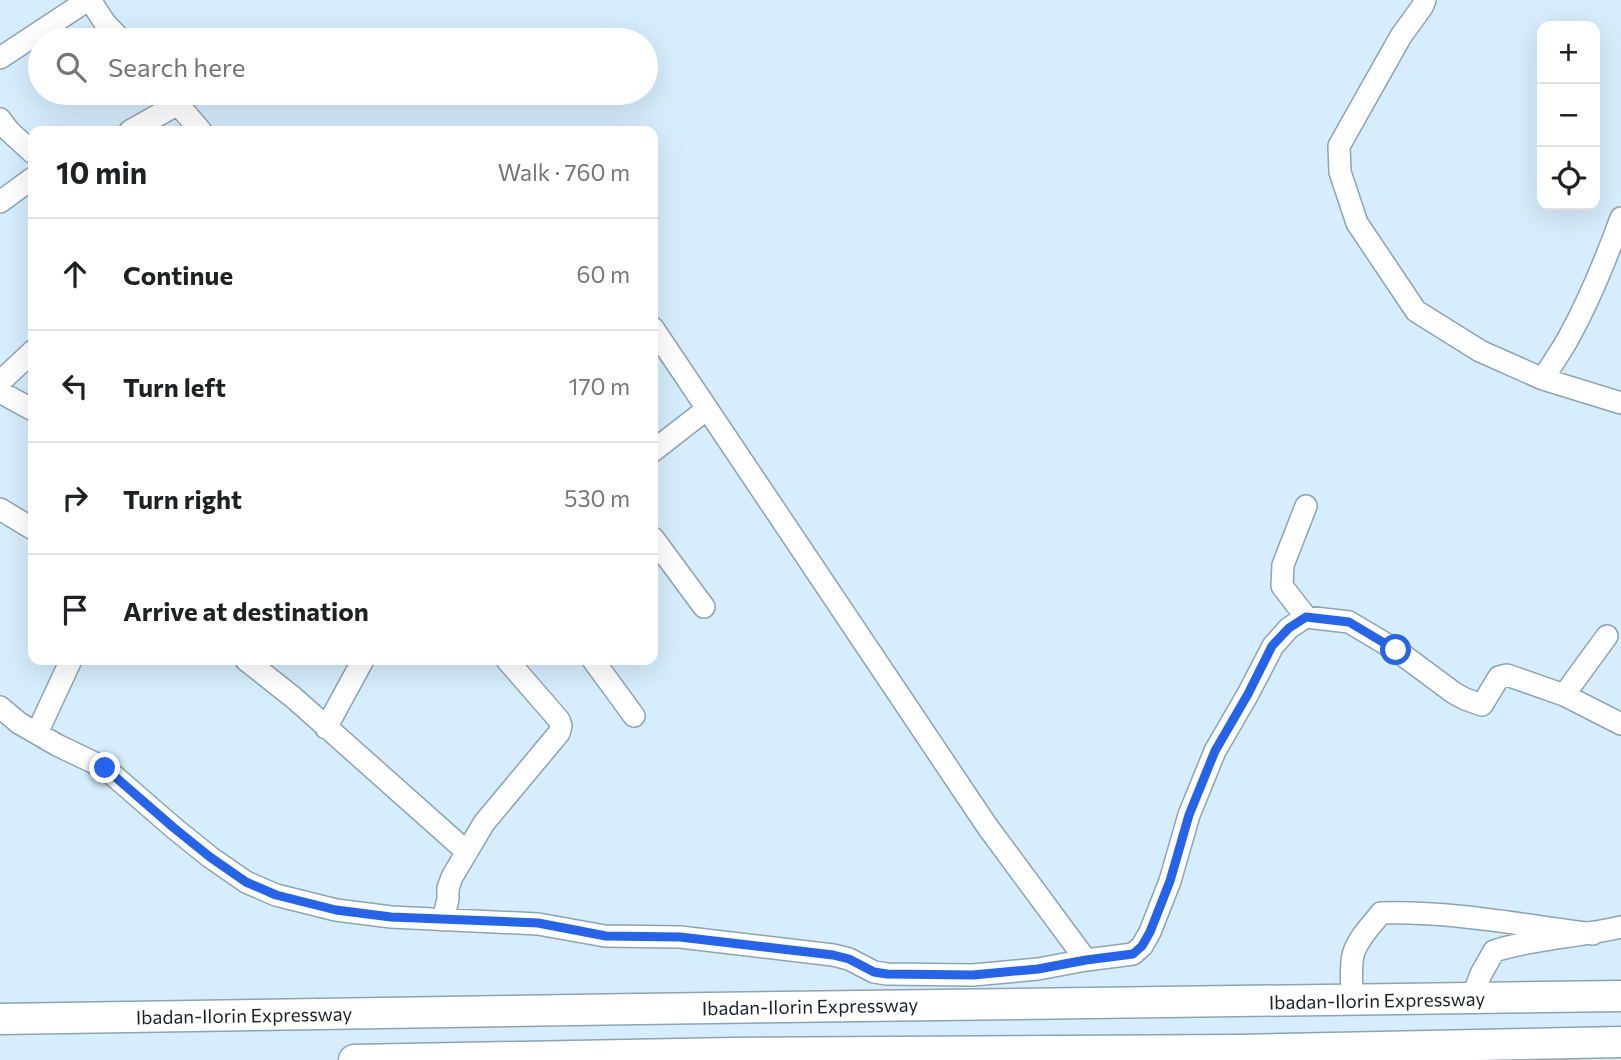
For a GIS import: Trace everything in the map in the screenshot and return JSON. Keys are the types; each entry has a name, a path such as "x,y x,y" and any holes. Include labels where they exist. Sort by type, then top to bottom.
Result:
{"highway":[{"name":"Ibadan-Ilorin Expressway","path":"0,1020 1621,996"},
{"path":"354,1060 746,1053 1239,1050 1621,1042"}],"street":[{"path":"1425,0 1401,36 1339,146 1340,172 1357,223 1416,311 1480,351 1543,379 1621,403"},
{"path":"52,28 95,3 110,28"},
{"path":"0,58 28,42"},
{"path":"137,126 165,105"},
{"path":"178,105 197,126"},
{"path":"0,119 28,148"},
{"path":"0,202 28,182"},
{"path":"1543,379 1576,323 1619,230"},
{"path":"658,336 987,826 1086,960"},
{"path":"0,382 28,356"},
{"path":"0,392 28,407"},
{"path":"658,447 707,409"},
{"path":"1306,506 1283,565 1282,586 1306,617"},
{"path":"0,509 28,526"},
{"path":"658,545 705,607"},
{"path":"0,707 19,723 105,768 210,857 246,882 276,895 336,910 391,917 538,923 606,936 680,937 833,955 849,959 874,972 887,974 973,975 1038,969 1133,954 1142,946 1170,881 1189,815 1215,751 1272,646 1289,628 1306,617 1349,622 1396,650 1454,693 1482,705 1499,677 1507,675 1564,695 1621,724"},
{"path":"1564,695 1607,636"},
{"path":"37,733 69,665"},
{"path":"252,665 294,698 467,852"},
{"path":"326,728 360,665"},
{"path":"443,920 452,877 484,823 559,733 561,726 559,719 511,665"},
{"path":"597,665 635,716"},
{"path":"1352,1000 1354,953 1381,912 1456,915 1593,934"},
{"path":"1472,998 1494,951 1518,943 1593,934 1621,927"}],"route":[{"path":"105,768 174,828 246,882 276,895 336,910 391,917 538,923 606,936 680,937 833,955 849,959 874,972 887,974 973,975 1038,969 1133,954 1142,946 1170,881 1189,815 1215,751 1272,646 1289,628 1306,617 1349,622 1396,650"}]}
